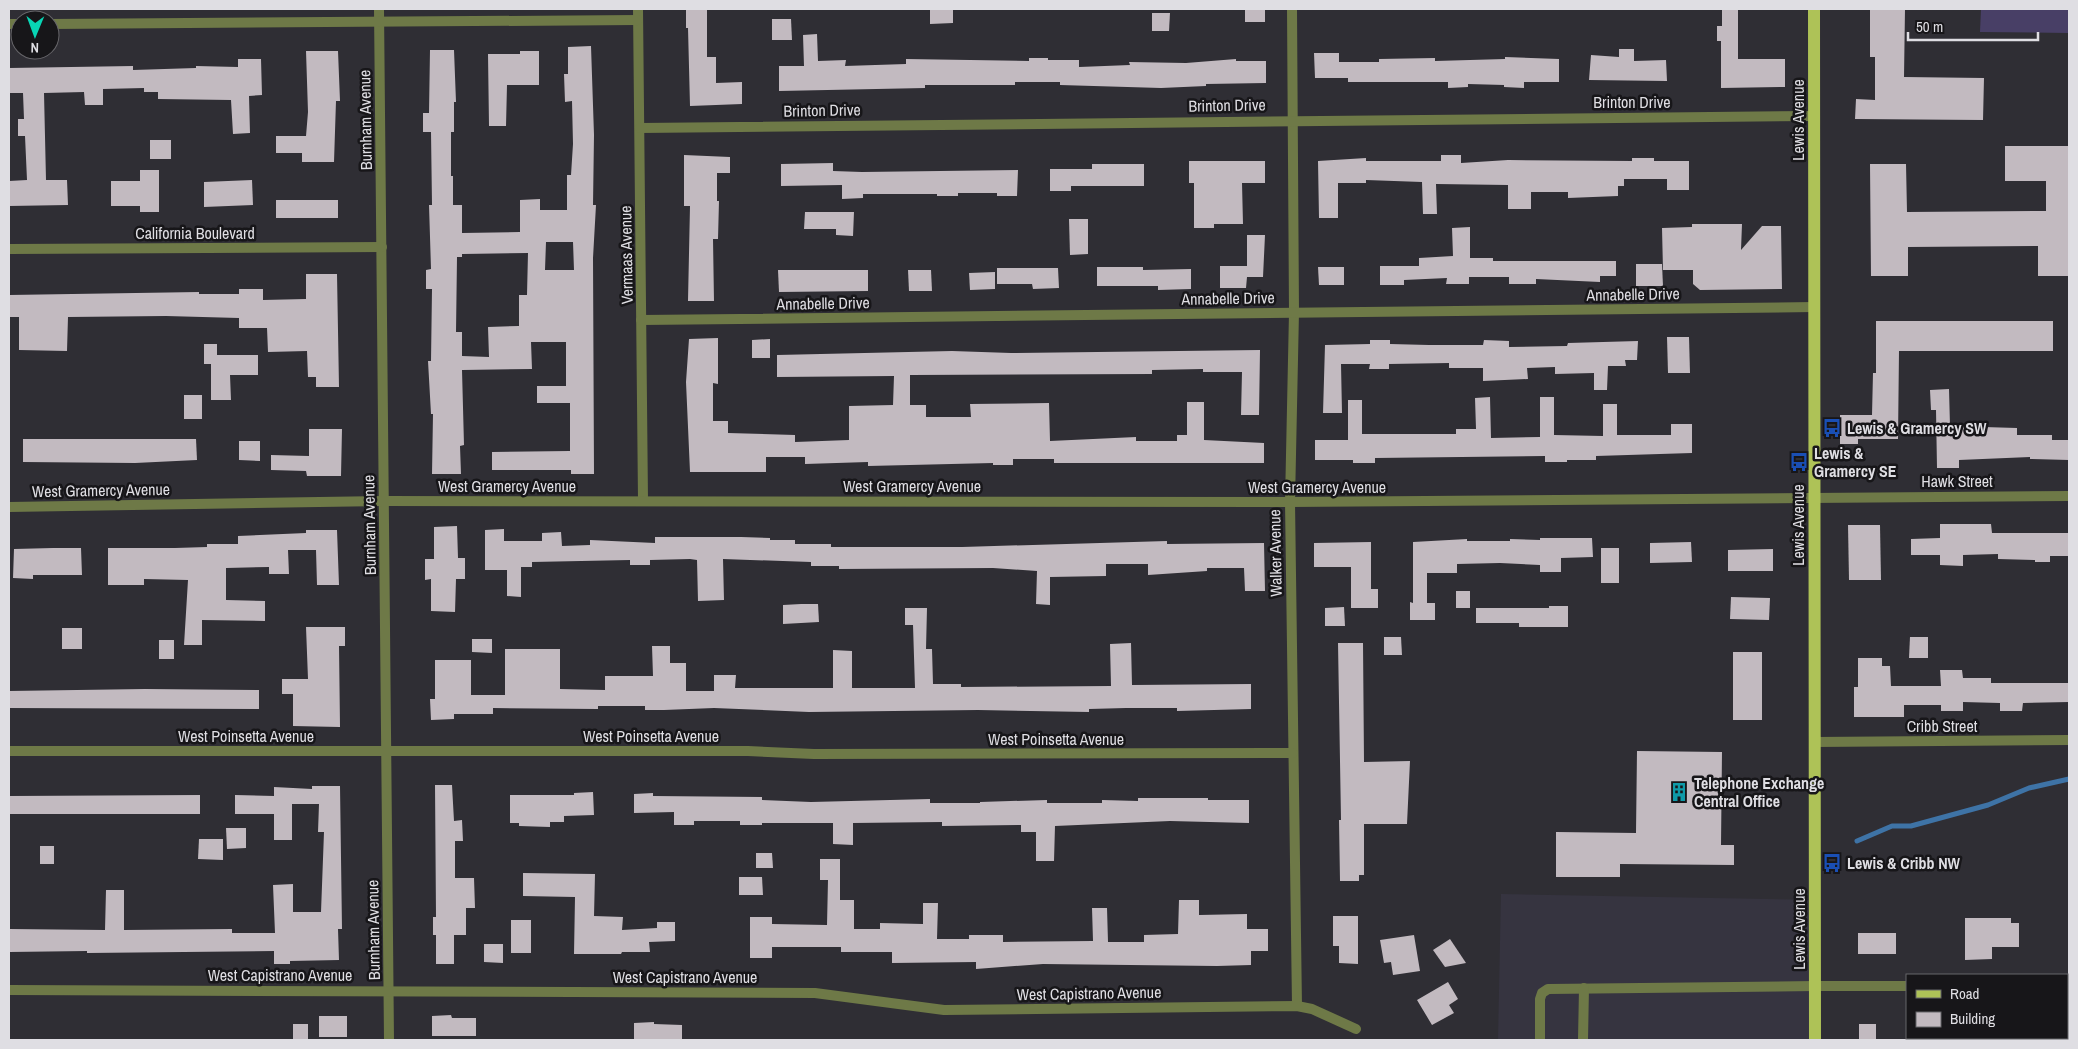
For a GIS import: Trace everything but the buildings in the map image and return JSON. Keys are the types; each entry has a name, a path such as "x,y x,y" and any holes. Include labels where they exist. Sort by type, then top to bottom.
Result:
{"main road":[{"name":"Lewis Avenue","path":"1814,9 1815,1040"}],"street":[{"name":"Burnham Avenue","path":"379,9 389,1040"},
{"name":"Vermaas Avenue","path":"638,9 643,500"},
{"name":"Walker Avenue","path":"1292,9 1294,312 1290,502 1297,1006"},
{"path":"60,24 638,20"},
{"name":"Brinton Drive","path":"640,128 1814,116"},
{"name":"California Boulevard","path":"9,248 382,247"},
{"name":"Annabelle Drive","path":"642,320 1814,306"},
{"name":"Hawk Street","path":"1814,497 2069,496"},
{"name":"West Gramercy Avenue","path":"9,507 384,501 1290,502 1814,497"},
{"name":"Cribb Street","path":"1815,742 2069,740"},
{"name":"West Poinsetta Avenue","path":"9,751 748,751 814,754 1293,752"},
{"path":"1540,1040 1540,999 1542,993 1548,989 1906,986"},
{"path":"1584,988 1584,1040"},
{"name":"West Capistrano Avenue","path":"9,990 815,992 944,1010 1297,1006 1312,1009 1356,1030"}],"shaded area":[{"path":"1981,9 2069,9 2069,33 1980,32"},
{"path":"1501,894 1815,900 1814,1040 1498,1040"}],"waterway":[{"path":"1857,841 1892,826 1911,826 1988,805 2029,788 2069,779"}],"place":[{"name":"Lewis & Gramercy SW","path":"1832,428"},
{"name":"Lewis & Gramercy SE","path":"1799,462"},
{"name":"Telephone Exchange Central Office","path":"1679,792"},
{"name":"Lewis & Cribb NW","path":"1832,863"}]}
